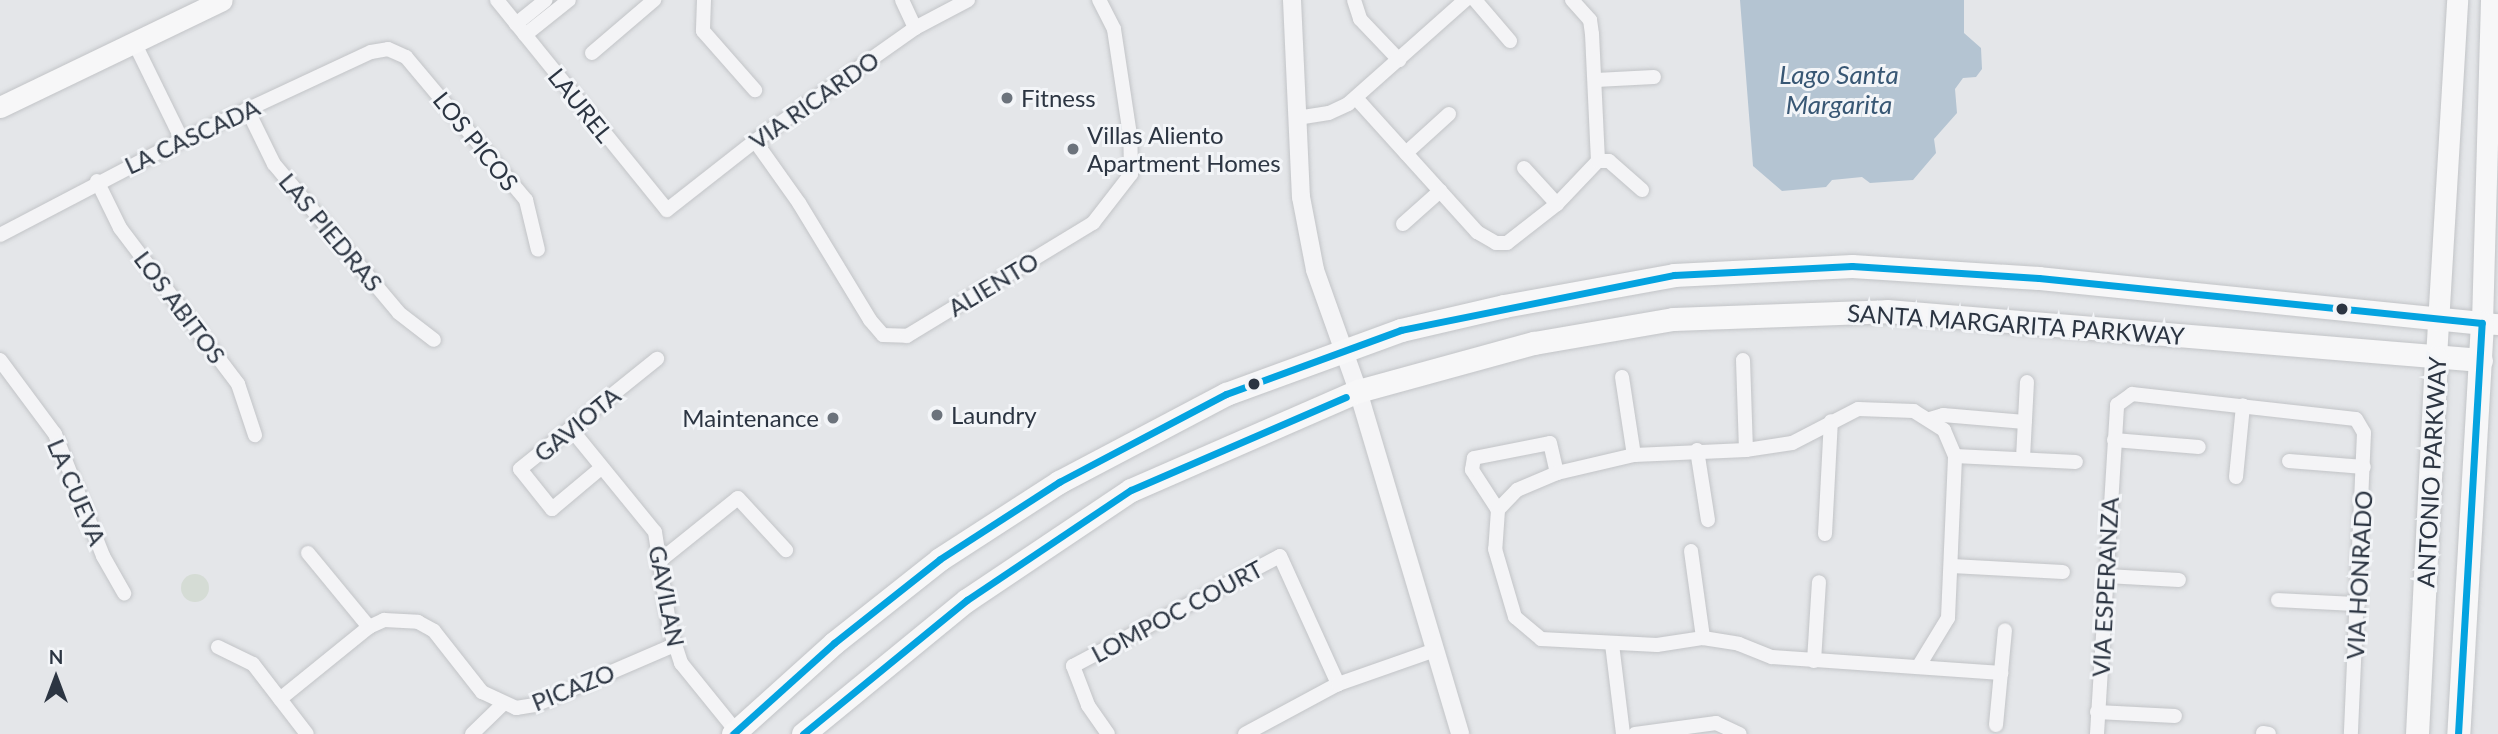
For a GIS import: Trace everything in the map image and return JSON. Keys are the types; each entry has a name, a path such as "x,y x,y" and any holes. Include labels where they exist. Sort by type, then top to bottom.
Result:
{"main road":[{"path":"0,107 222,0"},
{"name":"ANTONIO PARKWAY","path":"2417,734 2457,0"},
{"name":"ANTONIO PARKWAY","path":"2458,734 2489,361 2493,107 2491,0"},
{"name":"SANTA MARGARITA PARKWAY","path":"734,732 834,643 940,559 1059,482 1226,394 1343,349 1491,309 1674,275 1852,266 2039,278 2490,324"},
{"name":"SANTA MARGARITA PARKWAY","path":"803,734 967,600 1131,491 1358,391 1534,343 1673,319 1847,311 1967,317 2489,361"}],"street":[{"name":"LAUREL","path":"497,0 667,210"},
{"path":"521,30 546,0"},
{"path":"521,30 569,0"},
{"path":"592,52 654,0"},
{"path":"704,0 703,31 755,90"},
{"path":"902,0 915,28"},
{"name":"VIA RICARDO","path":"667,210 755,141 915,28 968,0"},
{"name":"ALIENTO","path":"755,141 799,203 870,320 883,335 907,337 1093,223 1131,174 1130,135 1114,29 1099,0"},
{"path":"1292,0 1297,118 1309,242 1358,391 1460,734"},
{"path":"1354,0 1360,19 1399,60"},
{"path":"1475,0 1510,41"},
{"path":"1297,118 1329,113 1356,99 1456,3"},
{"path":"1356,99 1477,232 1496,243 1518,237 1557,204 1598,161 1596,80 1590,20 1580,3"},
{"path":"134,43 182,140"},
{"name":"LA CASCADA","path":"0,235 97,181 182,140 371,52 388,49"},
{"name":"LOS PICOS","path":"388,49 406,57 526,201 538,250"},
{"path":"1596,80 1654,77"},
{"name":"LAS PIEDRAS","path":"247,109 274,164 399,313 434,340"},
{"path":"1406,153 1449,114"},
{"path":"1598,161 1609,161 1642,190"},
{"path":"1524,168 1557,204"},
{"name":"LOS ABITOS","path":"97,181 120,228 239,384 255,435"},
{"path":"1403,224 1440,191"},
{"name":"GAVIOTA","path":"601,468 552,509 520,470 657,359"},
{"name":"LA CUEVA","path":"0,360 55,434 103,556 124,593"},
{"path":"1743,360 1746,450"},
{"path":"1622,377 1633,455"},
{"path":"2023,458 2027,382"},
{"name":"VIA ESPERANZA","path":"2096,734 2117,405 2132,394 2356,419"},
{"path":"2236,477 2242,405"},
{"path":"1920,664 1948,618 1955,456 1944,430 1914,411 1858,409 1792,443 1746,450 1698,450 1633,455 1557,474 1517,491 1499,510 1495,549 1515,617 1541,639 1612,644 1703,638 1740,644 1772,657 1920,664 2001,673"},
{"path":"1930,419 1943,415 2025,422"},
{"name":"VIA HONRADO","path":"2351,734 2364,467 2364,433 2356,419"},
{"path":"1825,534 1831,421"},
{"name":"GAVILAN","path":"571,429 655,532 662,559 674,645 688,676 734,732"},
{"path":"2114,440 2199,447"},
{"path":"1499,510 1472,470 1474,457 1550,443 1557,474"},
{"path":"1698,450 1708,520"},
{"path":"1955,456 2076,462"},
{"path":"2289,461 2364,467"},
{"path":"662,559 738,498 786,550"},
{"path":"1691,551 1703,638"},
{"path":"309,553 369,627"},
{"name":"LOMPOC COURT","path":"1108,734 1088,705 1073,666 1280,555 1338,684"},
{"path":"1952,566 2063,572"},
{"path":"2106,576 2179,580"},
{"path":"1814,661 1819,582"},
{"path":"2278,600 2358,604"},
{"name":"PICAZO","path":"281,699 369,627 400,619 434,631 482,692 502,705 535,705 674,645"},
{"path":"1996,726 2005,630"},
{"path":"1612,644 1623,734"},
{"path":"218,647 253,664 307,734"},
{"path":"1245,734 1338,684 1434,650"},
{"path":"474,733 502,705"},
{"path":"2098,712 2175,716"},
{"path":"1636,734 1716,723 1740,734"},
{"path":"2263,733 2269,734"}],"shaded area":[{"path":"195,574 205,578 209,588 205,598 195,602 185,598 181,588 185,578"}],"water":[{"name":"Lago Santa Margarita","path":"1740,0 1964,0 1964,33 1981,48 1982,69 1976,77 1963,78 1955,89 1957,113 1934,139 1936,153 1913,180 1870,183 1862,177 1832,180 1826,187 1782,191 1753,166"}],"transit line":[{"path":"733,734 834,643 940,559 1059,482 1226,394 1401,330 1674,275 1852,266 2039,278 2482,323"},
{"path":"2458,734 2482,323"},
{"path":"803,734 967,600 1131,490 1346,397"}],"place":[{"name":"Fitness","path":"1007,98"},
{"name":"Villas Aliento Apartment Homes","path":"1073,149"},
{"name":"Laundry","path":"937,415"},
{"name":"Maintenance","path":"833,418"}]}
